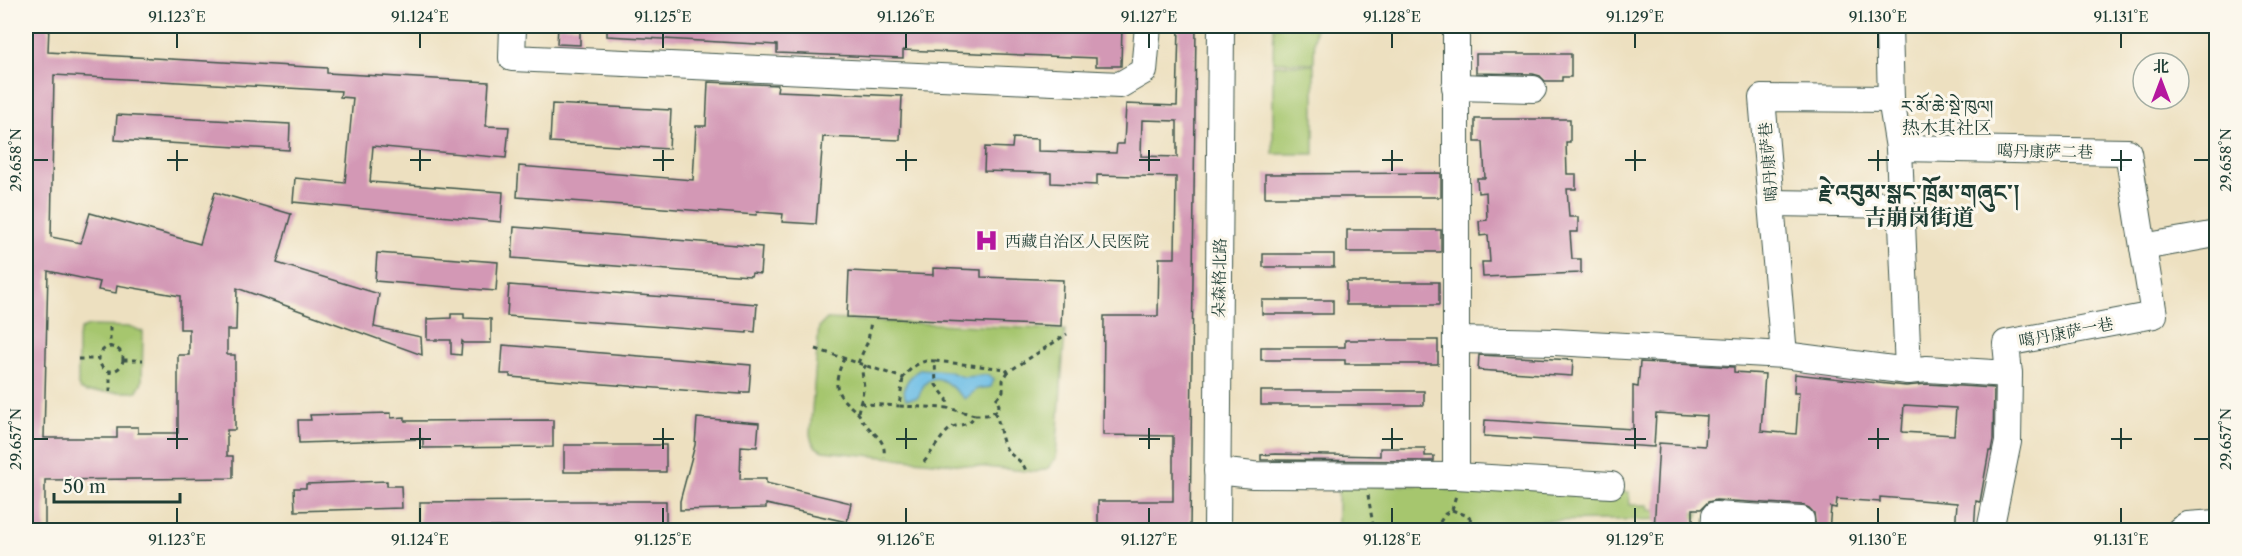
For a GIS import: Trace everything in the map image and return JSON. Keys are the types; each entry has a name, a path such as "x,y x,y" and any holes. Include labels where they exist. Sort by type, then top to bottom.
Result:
{"street":[{"path":"513,26 512,58 1120,85 1144,70 1148,26"},
{"name":"朵森格北路","path":"1217,531 1221,26"},
{"path":"1456,26 1456,476"},
{"path":"1889,26 1891,99 1899,148 1908,371"},
{"path":"1455,87 1533,89"},
{"name":"噶丹康萨巷","path":"1784,355 1762,98 1891,99"},
{"name":"噶丹康萨二巷","path":"1899,148 2128,152 2143,248"},
{"path":"1771,203 1902,205"},
{"path":"2143,248 2217,234"},
{"name":"噶丹康萨一巷","path":"2009,374 2006,343 2154,315 2143,248"},
{"path":"1457,340 1555,342 1784,355 1908,371 1927,369 2009,374 2008,442 1990,531"},
{"path":"1217,471 1253,475 1456,476 1611,485"},
{"path":"1714,531 1715,515 1801,520 1801,531"},
{"path":"2180,531 2187,525 2217,523"}],"path":[{"path":"858,363 868,341 871,321"},
{"path":"110,327 110,347"},
{"path":"861,402 948,408 975,415 994,412 998,410 999,405 996,399 1003,391 1003,380 1008,372 1067,334"},
{"path":"110,347 118,349 123,360 120,367 110,371 101,366 99,359 101,352 110,347"},
{"path":"816,349 903,378"},
{"path":"844,358 838,375 837,390 848,406 858,412 865,425 885,446 884,457"},
{"path":"78,359 99,359"},
{"path":"123,360 143,360"},
{"path":"899,406 903,378 923,361 1006,369 1008,372"},
{"path":"935,363 936,385 948,399 948,408"},
{"path":"858,412 864,379 862,371 866,365"},
{"path":"110,371 110,392"},
{"path":"994,412 1006,449 1023,464 1026,473"},
{"path":"924,462 953,427 966,424 975,415"},
{"path":"1365,476 1373,525 1377,531"},
{"path":"1435,531 1445,514 1452,510 1457,488 1456,476"},
{"path":"1452,510 1467,516 1478,531"}],"green space":[{"path":"1274,26 1315,26 1314,63 1273,62"},
{"path":"1273,65 1314,65 1314,154 1273,154"},
{"path":"827,319 1065,330 1056,458 1048,468 1036,472 823,451 813,444 810,433 819,327"},
{"path":"89,326 132,327 143,332 142,382 136,392 86,392 80,389 78,385 78,337 81,329"},
{"path":"1467,483 1629,492 1630,505 1649,505 1649,510 1699,513 1697,519 1532,521 1532,530 1338,530 1338,486 1446,485 1447,490 1467,490"}],"water":[{"path":"921,369 947,371 963,377 989,375 994,379 991,387 977,389 965,399 946,382 935,378 924,385 917,398 906,399 904,390 907,382"}],"building":[{"path":"28,26 49,26 48,52 327,68 327,73 489,82 486,126 509,127 506,158 373,146 370,182 503,192 501,222 293,202 295,178 345,183 353,98 340,97 341,91 54,75 51,237 81,243 90,213 200,244 215,192 291,214 277,263 379,294 374,327 421,337 422,355 237,288 236,330 227,330 227,355 235,355 235,430 227,430 227,456 233,456 233,478 45,480 45,531 26,531 26,217 29,217 31,83 27,82","holes":["48,271 100,282 98,290 116,293 117,285 180,296 180,329 189,329 189,355 178,355 178,433 138,433 138,427 117,427 117,438 44,438"]},
{"path":"558,26 580,26 580,45 557,44"},
{"path":"607,26 1122,26 1121,66 1096,66 1096,58 903,50 903,58 777,53 777,45 607,36"},
{"path":"1179,26 1196,26 1190,531 1098,531 1098,501 1173,501 1173,436 1103,435 1104,316 1158,316 1159,258 1175,258 1176,177 1097,175 1097,185 1051,183 1051,173 984,171 985,147 1012,148 1013,138 1038,139 1038,151 1116,153 1117,144 1124,144 1126,104 1177,106","holes":["1142,120 1177,121 1177,157 1141,156"]},
{"path":"1476,54 1571,54 1571,77 1562,77 1562,81 1545,81 1533,74 1476,73"},
{"path":"708,82 778,85 777,91 902,96 900,140 823,137 816,224 782,222 783,214 757,212 756,215 517,197 519,166 693,180 696,126 706,126"},
{"path":"552,104 671,110 669,149 550,142"},
{"path":"117,115 290,124 289,150 115,140"},
{"path":"1475,119 1570,119 1570,142 1566,142 1567,174 1576,174 1576,189 1567,189 1569,217 1578,217 1578,232 1570,232 1572,259 1581,259 1581,273 1483,277 1482,262 1490,262 1488,235 1480,236 1479,221 1487,220 1486,192 1478,193 1477,178 1485,178 1483,142 1475,142"},
{"path":"1441,173 1441,197 1265,197 1265,174"},
{"path":"514,227 762,247 760,274 752,273 751,276 512,258"},
{"path":"1347,230 1441,230 1441,252 1347,252"},
{"path":"377,253 498,262 496,291 375,281"},
{"path":"1263,254 1334,254 1334,267 1263,267"},
{"path":"933,268 981,270 981,277 1063,280 1061,326 847,317 849,271 933,275"},
{"path":"1346,282 1439,282 1439,305 1346,305"},
{"path":"509,285 757,304 755,332 507,316"},
{"path":"1262,300 1333,300 1333,314 1262,314"},
{"path":"451,314 464,314 464,318 491,319 491,343 464,343 462,341 461,355 451,354 451,340 427,340 427,319 451,318"},
{"path":"1345,340 1438,340 1438,364 1345,364 1345,360 1261,360 1261,347 1345,347"},
{"path":"503,345 751,365 749,392 741,392 741,394 709,392 510,377 510,374 501,374"},
{"path":"1479,355 1573,360 1572,376 1478,370"},
{"path":"1640,362 1734,367 1734,372 1765,374 1761,431 1796,434 1799,393 1794,393 1795,374 1906,386 1927,384 1994,388 1993,440 1980,502 1976,501 1974,531 1955,531 1957,503 1880,497 1880,502 1837,499 1836,508 1831,507 1829,531 1816,531 1814,513 1802,505 1716,500 1708,502 1701,509 1693,509 1693,531 1654,531 1659,443 1705,446 1707,416 1656,413 1654,447 1484,436 1485,420 1633,429 1633,386 1638,387","holes":["1904,405 1956,408 1954,435 1902,432"]},
{"path":"1261,391 1424,391 1424,405 1261,405"},
{"path":"391,413 391,418 405,417 405,421 553,420 553,447 423,448 423,439 299,443 298,420 311,420 310,415"},
{"path":"697,418 759,423 757,447 741,446 740,479 766,479 766,483 851,503 847,522 766,504 766,508 680,510 680,501 695,445"},
{"path":"564,445 666,445 666,472 564,472"},
{"path":"1380,448 1425,448 1425,456 1434,456 1434,461 1261,460 1261,455 1275,454 1380,456"},
{"path":"387,481 387,486 401,486 402,508 295,511 294,488 306,488 306,484"},
{"path":"666,501 666,525 420,528 420,502"}],"place":[{"name":"西藏自治区人民医院","path":"987,241"}],"district":[{"name":"ར་མོ་ཆེ་སྡེ་ཁུལ། 热木其社区","path":"1947,117"},
{"name":"རྗེ་འབུམ་སྒང་ཁྲོམ་གཞུང་། 吉崩岗街道","path":"1919,204"}]}
